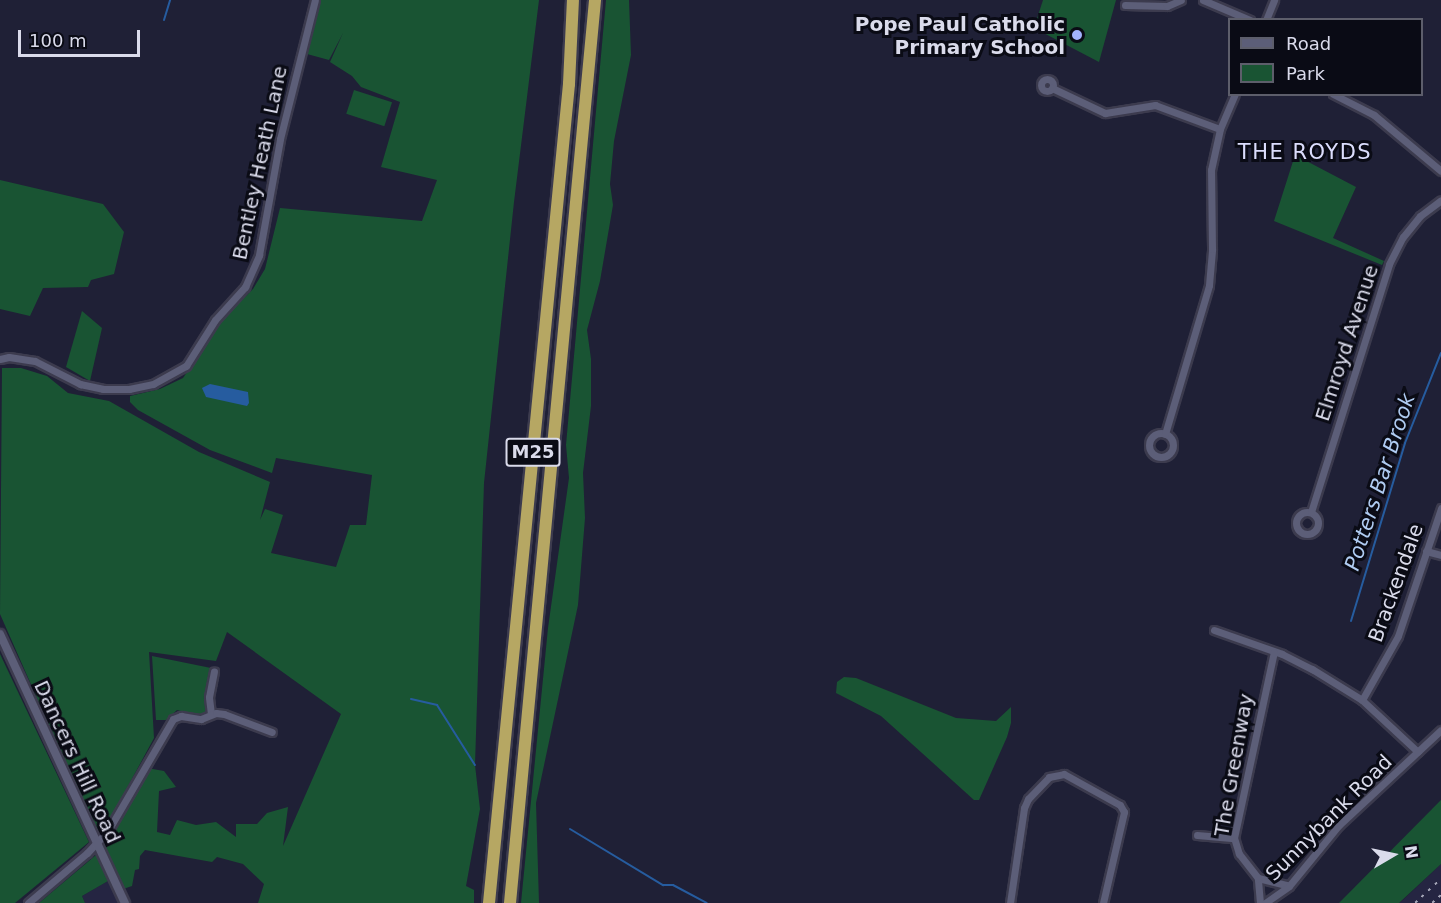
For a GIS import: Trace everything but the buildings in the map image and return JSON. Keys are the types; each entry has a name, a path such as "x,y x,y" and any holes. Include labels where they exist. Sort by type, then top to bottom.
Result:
{"highway":[{"name":"M25","path":"489,903 569,84 573,0"},
{"name":"M25","path":"510,903 595,0"}],"street":[{"name":"Bentley Heath Lane","path":"0,359 9,357 35,361 80,384 110,389 129,389 153,384 186,366 215,320 245,286 259,255 280,139 315,0"},
{"path":"1125,5 1167,6 1181,0"},
{"path":"1203,0 1245,18"},
{"path":"1267,18 1274,0"},
{"path":"1052,88 1106,113 1155,105 1220,129"},
{"path":"1165,434 1209,285 1212,251 1211,170 1220,129 1234,96"},
{"path":"1337,96 1374,115 1441,171"},
{"name":"Elmroyd Avenue","path":"1311,512 1389,264 1403,237 1420,216 1441,200"},
{"name":"Brackendale","path":"1362,700 1398,636 1441,508"},
{"path":"1426,551 1441,555"},
{"path":"1214,630 1312,669 1362,700 1418,752"},
{"name":"Dancers Hill Road","path":"0,634 125,903"},
{"name":"The Greenway","path":"1258,878 1236,848 1234,838 1274,652"},
{"path":"211,714 209,697 214,671"},
{"path":"28,903 96,843 115,819 163,740 171,722 177,717 201,719 211,714 224,714 272,732"},
{"name":"Sunnybank Road","path":"1266,903 1289,886 1339,825 1441,730"},
{"path":"1010,903 1024,808 1028,799 1049,777 1064,774 1120,805 1123,809 1122,825 1103,903"},
{"path":"1197,835 1234,838"},
{"path":"1260,903 1258,878 1289,886"}],"shaded area":[{"path":"1441,864 1441,903 1399,903 1403,900"},
{"path":"108,881 119,903 85,903 82,896"}],"green space":[{"path":"320,0 539,0 514,202 484,483 475,765 480,809 466,886 474,890 474,903 258,903 264,884 243,864 217,857 212,862 145,850 140,856 139,869 135,870 132,886 123,889 102,845 109,837 147,768 164,771 176,787 159,791 157,832 170,835 177,820 196,825 216,822 236,837 236,824 257,824 267,813 288,807 283,846 341,714 227,632 216,661 149,652 154,738 107,825 96,832 0,614 2,368 21,368 47,376 68,393 109,401 199,452 270,482 260,520 265,509 283,515 271,553 336,567 350,525 366,525 372,475 276,458 272,473 210,450 138,410 130,402 130,396 160,389 183,378 222,320 253,289 265,269 280,208 422,221 437,180 381,167 400,102 361,87 352,76 330,62 343,33 329,60 307,54"},
{"path":"606,0 629,0 631,55 614,141 610,184 613,205 600,281 587,330 591,359 591,406 583,473 585,518 578,605 536,803 539,903 521,903 548,628 569,478 566,445"},
{"name":"Pope Paul Catholic Primary School","path":"1043,0 1116,0 1099,62 1034,28"},
{"path":"354,90 392,102 384,126 346,114"},
{"path":"1295,155 1356,187 1333,238 1384,261 1382,265 1274,221"},
{"path":"0,180 103,204 124,232 114,274 91,280 88,287 43,288 30,316 0,309"},
{"path":"82,311 102,328 90,381 66,367"},
{"path":"0,654 89,842 15,903 0,903"},
{"path":"152,656 211,668 205,713 199,716 177,710 166,720 156,720"},
{"path":"844,677 856,678 956,718 996,721 1011,707 1011,723 1007,737 979,800 974,800 881,716 836,693 837,682"},
{"path":"1441,800 1441,864 1399,903 1339,903"},
{"path":"96,855 108,881 82,896 85,903 39,903"}],"water":[{"path":"210,384 248,392 249,403 247,406 206,397 202,388"}],"waterway":[{"path":"164,20 170,0"},
{"name":"Potters Bar Brook","path":"1351,621 1405,443 1441,353"},
{"path":"411,699 437,705 475,765"},
{"path":"570,829 663,885 673,885 707,903"}],"railway":[{"path":"1415,903 1441,879"},
{"path":"1432,903 1441,895"}],"place":[{"name":"Pope Paul Catholic Primary School","path":"1077,35"}],"district":[{"name":"THE ROYDS","path":"1305,152"}]}
